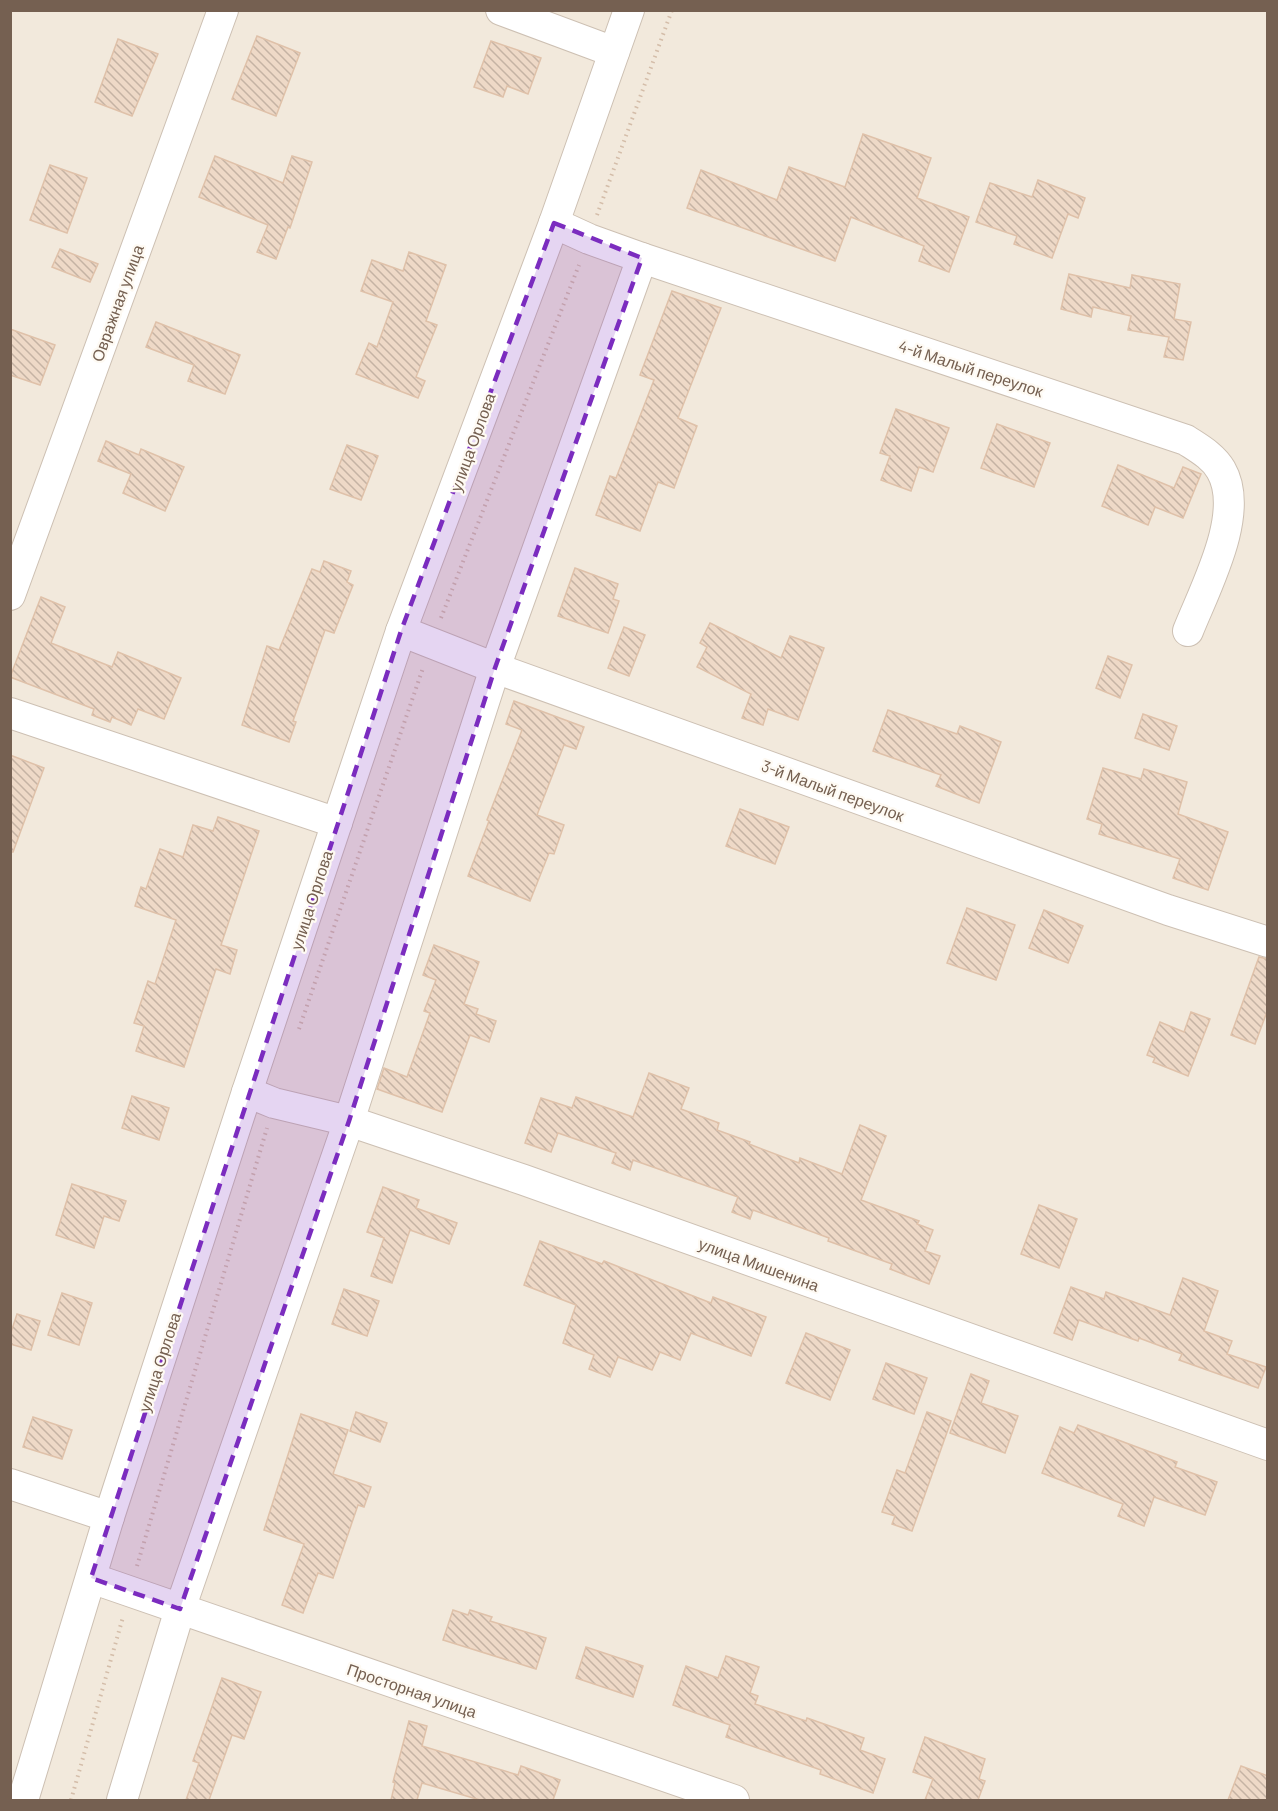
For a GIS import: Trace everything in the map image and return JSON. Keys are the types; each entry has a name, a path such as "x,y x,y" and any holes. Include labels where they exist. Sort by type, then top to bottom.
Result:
{"street":[{"name":"Овражная улица","path":"10,595 223,10"},
{"path":"501,10 614,52"},
{"name":"улица Орлова","path":"22,1800 109,1517 247,1092 401,631 554,223 629,10"},
{"name":"4-й Малый переулок","path":"554,223 589,239 642,258 1186,440 1207,454 1221,469 1230,494 1228,522 1215,564 1188,631"},
{"path":"122,1800 180,1609 349,1121 495,668 642,258"},
{"name":"3-й Малый переулок","path":"401,631 495,668 1168,910 1268,942"},
{"path":"10,713 337,823"},
{"name":"улица Мишенина","path":"247,1092 274,1104 349,1121 535,1184 1268,1445"},
{"path":"10,1484 109,1517"},
{"name":"Просторная улица","path":"91,1578 734,1800"}],"path":[{"path":"297,1036 432,644 589,239 672,10"},
{"path":"71,1800 129,1593 274,1104"}],"highlighted area":[{"path":"554,223 642,258 495,668 349,1121 180,1609 91,1578 401,631"}],"shaded area":[{"path":"11,11 1267,11 1267,1800 11,1800"}],"building":[{"path":"257,36 300,53 276,116 232,99"},
{"path":"118,39 158,54 132,116 95,102"},
{"path":"491,41 541,58 528,94 507,86 503,97 474,87"},
{"path":"863,134 931,158 917,198 969,217 949,272 919,261 924,246 851,217 835,261 687,208 701,170 777,200 789,167 845,187"},
{"path":"215,156 283,183 292,156 312,162 290,228 288,227 276,259 257,252 268,225 199,197"},
{"path":"50,165 87,178 67,233 30,220"},
{"path":"1038,180 1085,198 1078,218 1068,214 1052,258 1014,244 1017,236 976,222 990,183 1032,197"},
{"path":"60,249 98,264 90,282 52,267"},
{"path":"409,252 446,265 426,321 437,325 416,377 425,381 418,398 356,374 369,343 377,347 393,302 361,291 372,260 403,271"},
{"path":"1069,274 1130,288 1132,275 1180,284 1174,319 1191,322 1183,360 1164,357 1169,337 1128,330 1131,316 1093,307 1091,317 1061,309"},
{"path":"672,291 721,308 678,418 697,426 674,488 658,482 640,531 596,515 610,476 616,478 654,380 640,375"},
{"path":"156,322 240,355 225,394 188,381 194,365 146,347"},
{"path":"10,329 55,345 40,385 10,375"},
{"path":"896,409 949,428 933,472 919,467 911,491 881,480 890,456 880,453"},
{"path":"997,424 1050,443 1034,487 981,468"},
{"path":"106,441 139,455 141,449 184,467 165,511 123,493 131,474 98,461"},
{"path":"347,445 378,456 361,500 330,489"},
{"path":"1118,465 1174,488 1183,467 1201,474 1183,518 1155,507 1148,525 1102,506"},
{"path":"324,561 351,571 347,582 353,585 334,633 325,630 293,721 296,722 289,742 242,725 267,646 279,650 312,569 320,572"},
{"path":"575,568 618,584 613,599 619,601 608,633 558,616"},
{"path":"41,597 65,607 51,643 112,667 118,652 181,678 164,719 138,709 131,725 112,717 110,722 92,715 94,709 10,677"},
{"path":"710,623 781,658 790,636 824,648 798,720 768,709 763,725 742,718 751,694 697,667 707,647 700,643"},
{"path":"624,627 645,635 629,676 608,668"},
{"path":"1108,656 1132,665 1120,698 1096,688"},
{"path":"514,701 584,727 576,749 564,745 537,815 564,825 554,854 549,853 530,901 468,876 522,730 506,724"},
{"path":"888,710 957,734 960,726 1001,742 979,803 936,786 941,775 873,751"},
{"path":"1143,714 1177,726 1169,750 1135,738"},
{"path":"10,755 44,768 13,852 10,852"},
{"path":"1103,768 1141,779 1144,769 1187,782 1178,814 1228,832 1208,890 1173,878 1180,859 1099,834 1102,824 1087,819"},
{"path":"740,809 789,827 775,864 726,846"},
{"path":"218,817 259,831 221,945 237,950 230,974 216,969 184,1067 136,1051 144,1026 134,1023 148,981 155,984 176,920 135,906 141,887 146,889 160,849 183,857 193,825 213,831"},
{"path":"967,908 1015,925 996,980 947,963"},
{"path":"1044,910 1083,926 1068,963 1029,948"},
{"path":"434,945 479,962 464,1004 478,1009 476,1014 496,1021 489,1042 470,1035 442,1112 377,1089 384,1068 407,1077 430,1013 424,1011 436,980 423,975"},
{"path":"1259,957 1268,959 1268,1009 1255,1044 1231,1035"},
{"path":"1191,1012 1210,1019 1188,1076 1153,1062 1155,1058 1147,1055 1160,1022 1184,1032"},
{"path":"649,1073 689,1088 681,1109 719,1123 717,1130 799,1163 800,1158 842,1174 860,1125 886,1136 861,1200 919,1221 917,1224 933,1230 925,1251 940,1256 929,1284 890,1269 892,1264 753,1210 750,1219 732,1212 738,1197 633,1160 630,1170 612,1163 616,1153 558,1133 551,1152 525,1143 541,1098 572,1108 576,1097 633,1117"},
{"path":"132,1096 169,1108 159,1140 122,1128"},
{"path":"72,1184 126,1201 119,1221 104,1216 94,1248 56,1235"},
{"path":"383,1187 419,1200 416,1208 457,1223 449,1244 410,1230 392,1283 371,1276 384,1238 367,1232"},
{"path":"1039,1205 1077,1219 1059,1268 1021,1254"},
{"path":"540,1241 602,1264 604,1261 711,1303 713,1297 766,1317 751,1356 691,1333 680,1360 660,1352 652,1370 618,1357 610,1377 589,1369 594,1355 563,1343 576,1305 524,1285"},
{"path":"1183,1278 1218,1291 1204,1331 1232,1341 1227,1354 1266,1367 1258,1388 1179,1360 1182,1354 1079,1320 1072,1340 1054,1333 1071,1287 1104,1299 1106,1292 1170,1315"},
{"path":"344,1289 379,1301 367,1336 332,1324"},
{"path":"62,1293 92,1303 79,1345 48,1335"},
{"path":"17,1314 40,1321 31,1350 10,1344 10,1335"},
{"path":"806,1333 850,1350 830,1400 786,1383"},
{"path":"886,1363 927,1378 914,1414 873,1399"},
{"path":"971,1374 989,1381 981,1403 1018,1416 1005,1453 950,1433"},
{"path":"356,1412 387,1423 380,1442 350,1431"},
{"path":"927,1412 951,1421 912,1531 892,1524 895,1516 882,1512 897,1470 905,1473"},
{"path":"301,1414 348,1430 333,1474 371,1487 364,1507 358,1505 333,1578 318,1573 303,1613 282,1605 304,1544 264,1530"},
{"path":"33,1417 72,1430 62,1459 23,1447"},
{"path":"1078,1425 1177,1462 1175,1467 1217,1482 1205,1515 1154,1497 1144,1526 1118,1516 1123,1504 1042,1473 1060,1427 1074,1433"},
{"path":"453,1610 468,1615 470,1610 492,1617 490,1621 546,1638 536,1669 443,1640"},
{"path":"586,1647 643,1666 633,1697 576,1678"},
{"path":"726,1656 759,1667 750,1693 758,1696 755,1704 806,1721 807,1718 864,1738 860,1750 885,1759 873,1793 820,1774 821,1770 726,1737 730,1725 673,1705 686,1666 718,1678"},
{"path":"222,1678 261,1692 244,1739 232,1735 209,1800 186,1800 199,1763 193,1761"},
{"path":"409,1721 427,1726 422,1746 518,1775 521,1766 560,1780 553,1800 480,1800 422,1783 417,1800 391,1800 395,1783 393,1782"},
{"path":"925,1737 985,1759 979,1779 985,1781 978,1800 925,1800 933,1779 913,1772"},
{"path":"1241,1766 1268,1776 1268,1800 1228,1800"}]}
